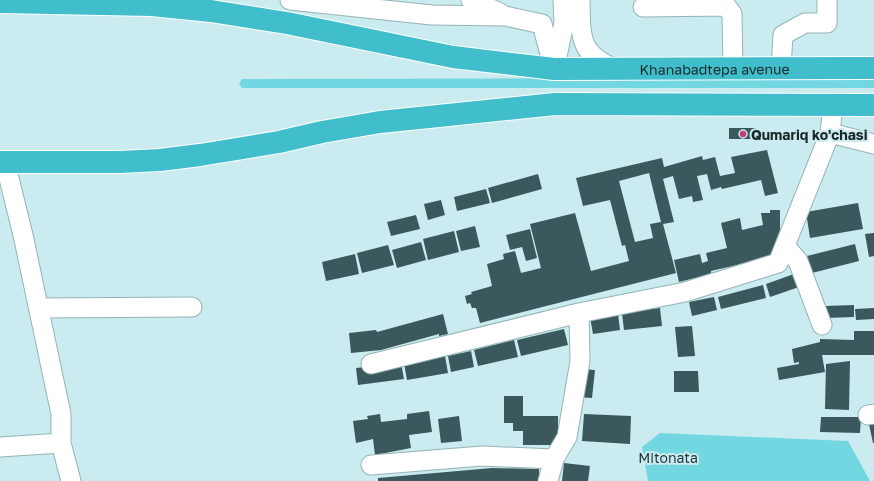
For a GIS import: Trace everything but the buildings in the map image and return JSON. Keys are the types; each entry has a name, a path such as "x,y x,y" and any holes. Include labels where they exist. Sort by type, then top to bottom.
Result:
{"highway":[{"name":"Khanabadtepa avenue","path":"0,2 152,5 211,11 287,23 453,57 554,68 874,68"},
{"path":"3,162 120,162 167,159 272,143 380,122 555,104 874,105"}],"street":[{"path":"475,0 505,16"},
{"path":"554,68 564,23 563,0"},
{"path":"580,0 583,39 588,51 599,62 616,69"},
{"path":"781,69 783,35 805,23 828,23 827,0"},
{"path":"298,1 432,15 505,16 542,24 554,68"},
{"path":"643,7 726,6 732,14 734,69"},
{"path":"371,364 579,313 685,292 778,263 830,133 833,104"},
{"path":"830,133 874,144"},
{"path":"3,162 24,235 61,414 61,443 71,481"},
{"path":"785,246 798,261 822,325"},
{"path":"39,308 192,307"},
{"path":"548,481 554,459 567,437 580,361 579,313"},
{"path":"0,447 61,443"},
{"path":"372,465 482,456 554,459"}],"green space":[{"path":"874,78 874,88 242,88 239,84 242,79"},
{"name":"Mitonata","path":"660,433 848,441 870,481 648,481 642,447"}],"place":[{"name":"Qumariq ko'chasi","path":"743,134"}]}
